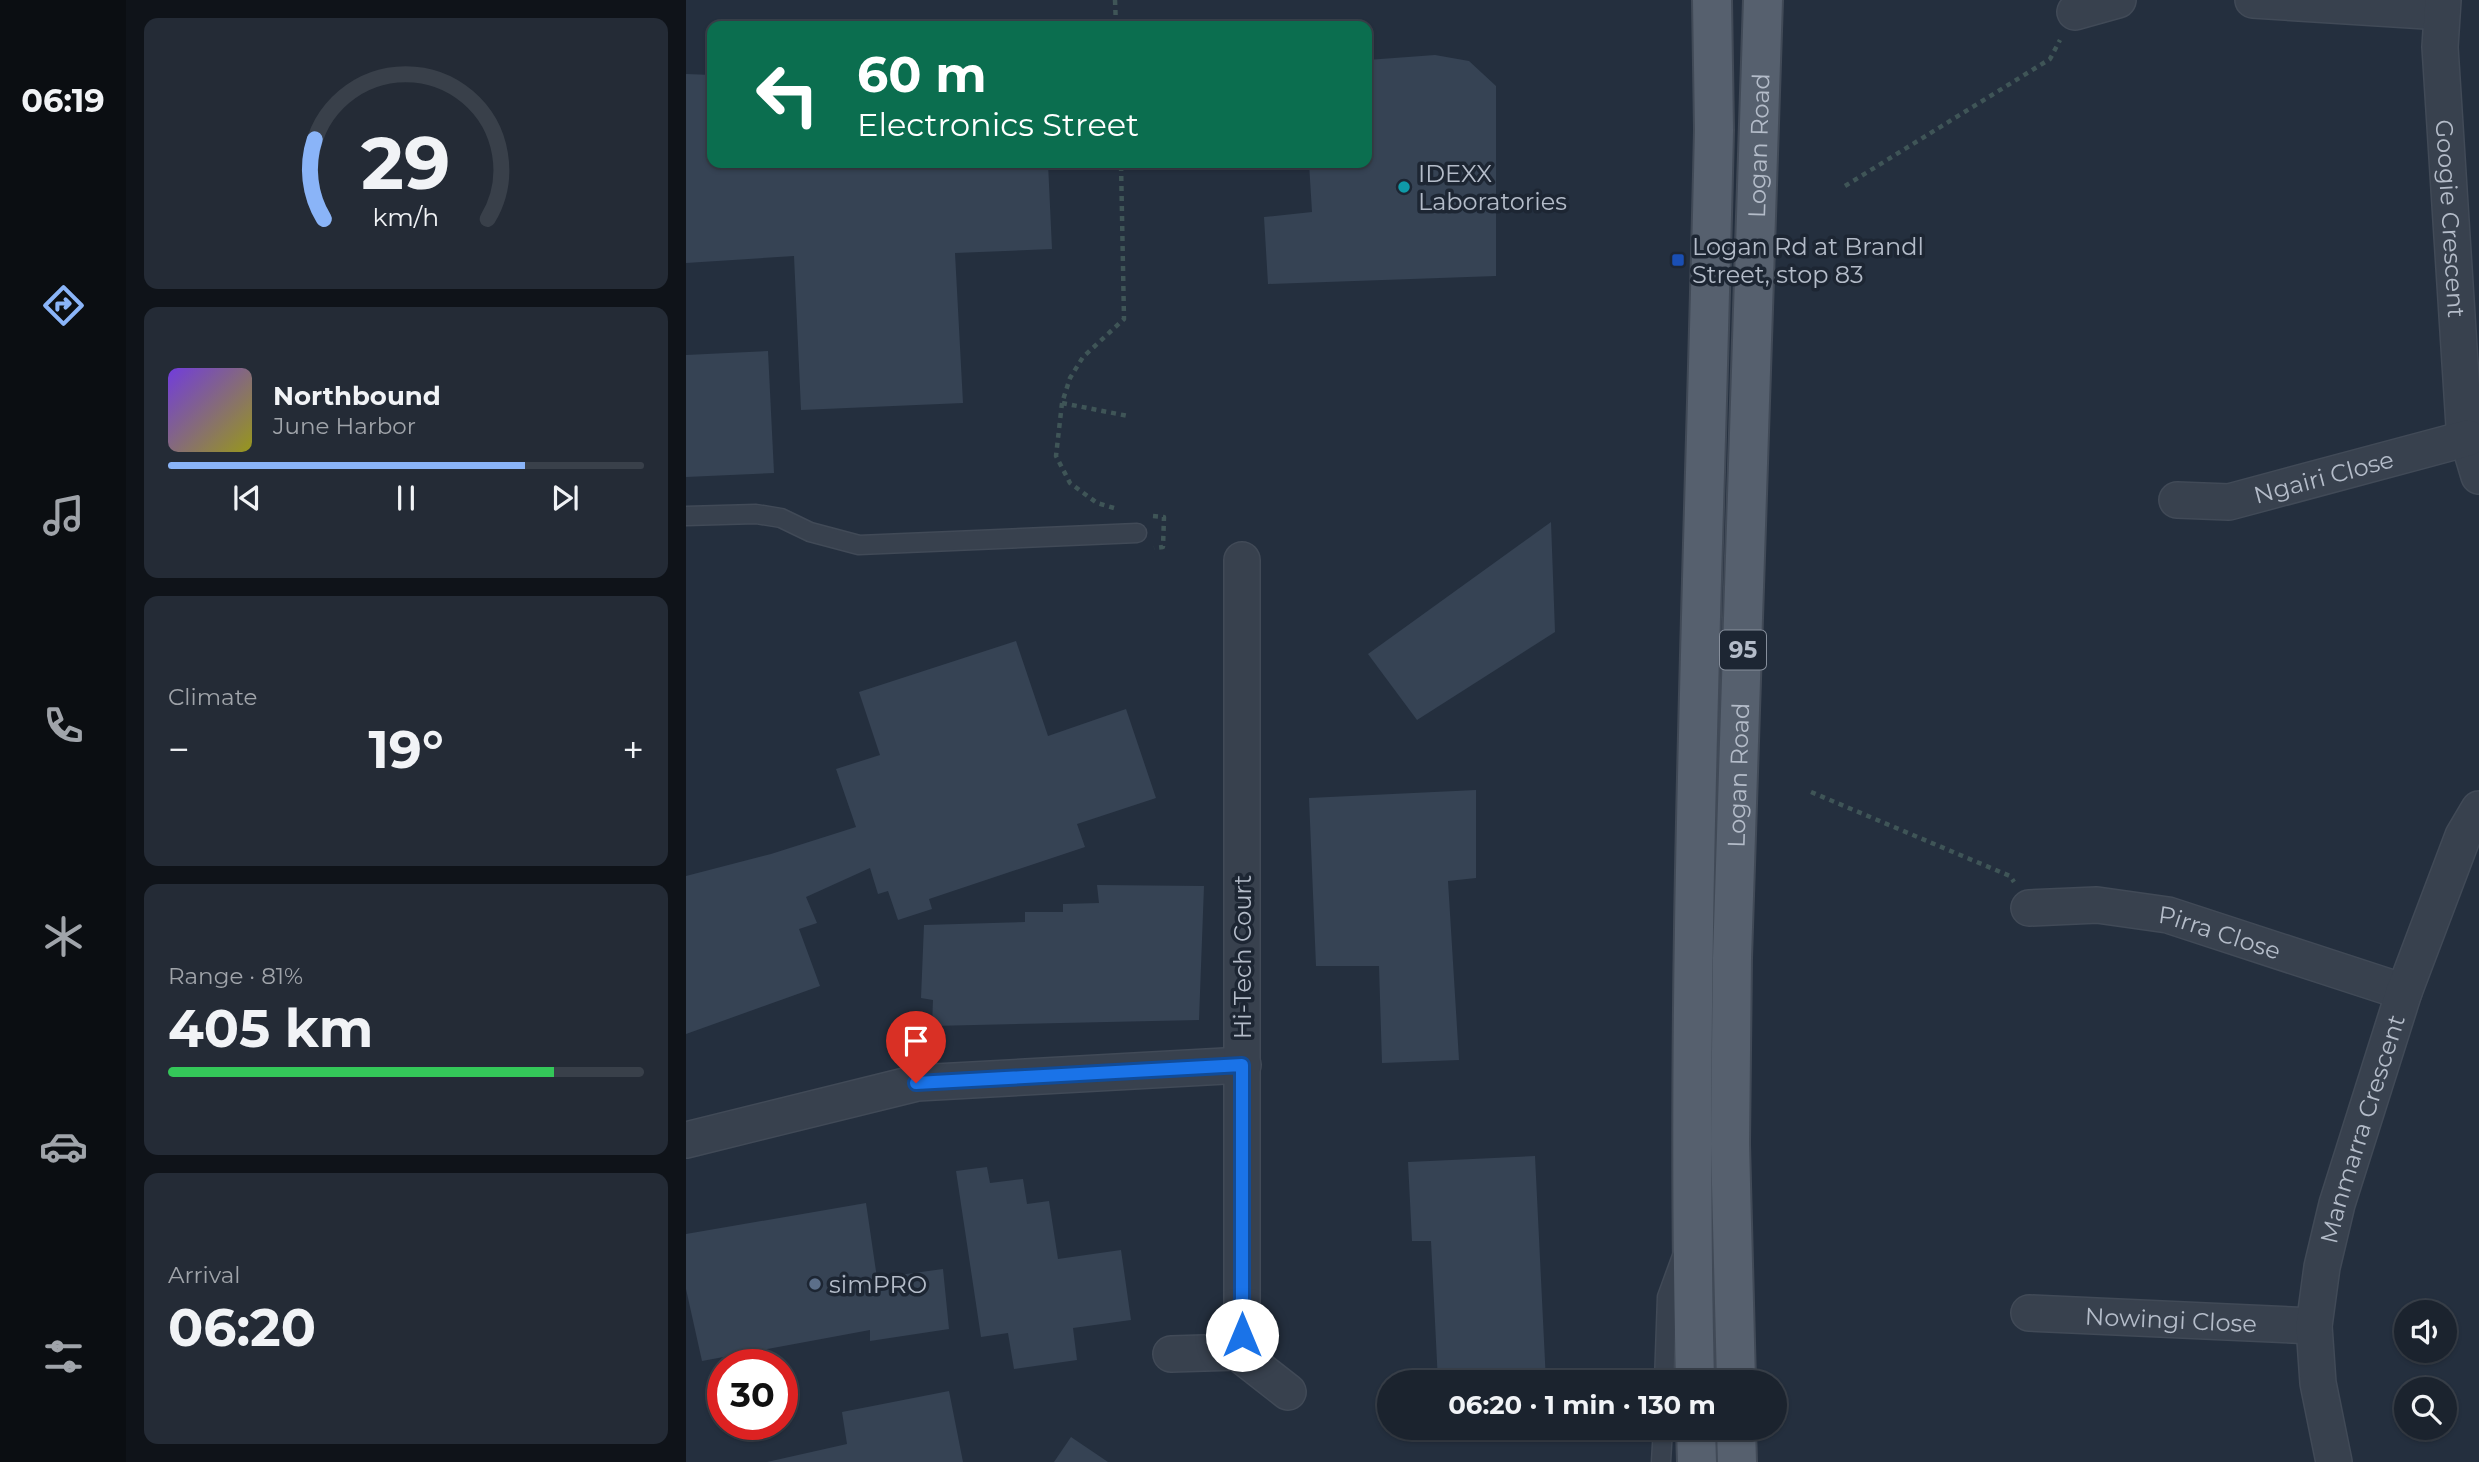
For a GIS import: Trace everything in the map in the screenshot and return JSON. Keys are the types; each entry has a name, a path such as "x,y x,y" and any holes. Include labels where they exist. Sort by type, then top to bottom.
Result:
{"main road":[{"name":"Logan Road","path":"1735,1370 1730,1143 1732,958 1763,0"},
{"name":"Logan Road","path":"1695,1370 1692,1229 1693,944 1714,130 1704,6"},
{"path":"1696,1440 1697,1462"},
{"path":"1736,1440 1737,1462"}],"street":[{"path":"2075,12 2118,0"},
{"path":"2253,0 2442,6"},
{"name":"Googie Crescent","path":"2442,6 2440,47 2464,426 2479,476"},
{"name":"Ngairi Close","path":"2177,500 2229,502 2468,438"},
{"name":"Hi-Tech Court","path":"1237,1352 1242,1335 1242,560"},
{"name":"Manmarra Crescent","path":"2334,1462 2318,1383 2314,1326 2322,1268 2337,1204 2404,992 2463,836 2479,809"},
{"name":"Pirra Close","path":"2029,908 2096,905 2168,915 2404,992"},
{"path":"686,1140 916,1083 1242,1065"},
{"name":"Nowingi Close","path":"2029,1313 2314,1326"},
{"path":"1171,1354 1237,1352 1288,1392"}],"lane":[{"path":"686,516 768,516 832,540 859,545 1136,533"},
{"name":"Logan Road","path":"1664,1370 1667,1297 1692,1229"},
{"path":"1661,1462 1662,1440"}],"path":[{"path":"1115,0 1116,21"},
{"path":"1845,186 2050,59 2075,12"},
{"path":"1121,168 1124,319 1083,357 1070,377 1062,403 1056,456 1070,483 1097,503 1123,510"},
{"path":"1062,403 1128,416"},
{"path":"1145,515 1164,517 1163,547 1149,548"},
{"path":"1811,792 2010,876 2029,908"}],"building":[{"name":"IDEXX Laboratories","path":"1435,55 1469,61 1496,86 1496,276 1268,284 1264,217 1312,212 1309,168 1372,168 1372,60"},
{"path":"686,74 707,75 707,168 1048,168 1052,249 955,253 963,403 801,410 794,256 686,263"},
{"path":"768,351 774,473 686,477 686,355"},
{"path":"1551,522 1555,632 1417,720 1368,654"},
{"path":"1016,641 1048,736 1126,709 1156,798 1077,824 1085,847 929,899 932,909 898,920 888,891 878,894 870,868 806,897 817,923 799,929 820,986 686,1034 686,876 771,854 856,827 836,769 880,755 859,692"},
{"path":"1476,790 1476,878 1448,881 1459,1060 1382,1063 1379,966 1316,966 1309,798"},
{"path":"1097,885 1204,886 1199,1020 932,1026 933,1000 921,998 924,925 1025,922 1025,912 1063,912 1063,904 1099,903"},
{"path":"1535,1156 1545,1370 1437,1370 1431,1241 1412,1241 1408,1162"},
{"path":"987,1167 990,1183 1023,1179 1027,1204 1049,1201 1058,1259 1121,1250 1131,1320 1073,1328 1077,1360 1014,1369 1008,1333 981,1337 956,1171"},
{"name":"simPRO","path":"866,1203 877,1278 943,1269 949,1329 870,1341 870,1330 767,1349 707,1349 707,1360 702,1361 686,1289 686,1234"},
{"path":"949,1391 963,1462 767,1462 847,1444 842,1412"},
{"path":"1071,1437 1108,1462 1054,1462"}],"place":[{"name":"IDEXX Laboratories","path":"1404,187"},
{"name":"Logan Rd at Brandl Street, stop 83","path":"1678,260"},
{"name":"simPRO","path":"815,1284"}],"route":[{"path":"916,1083 1242,1065 1242,1335"}]}
